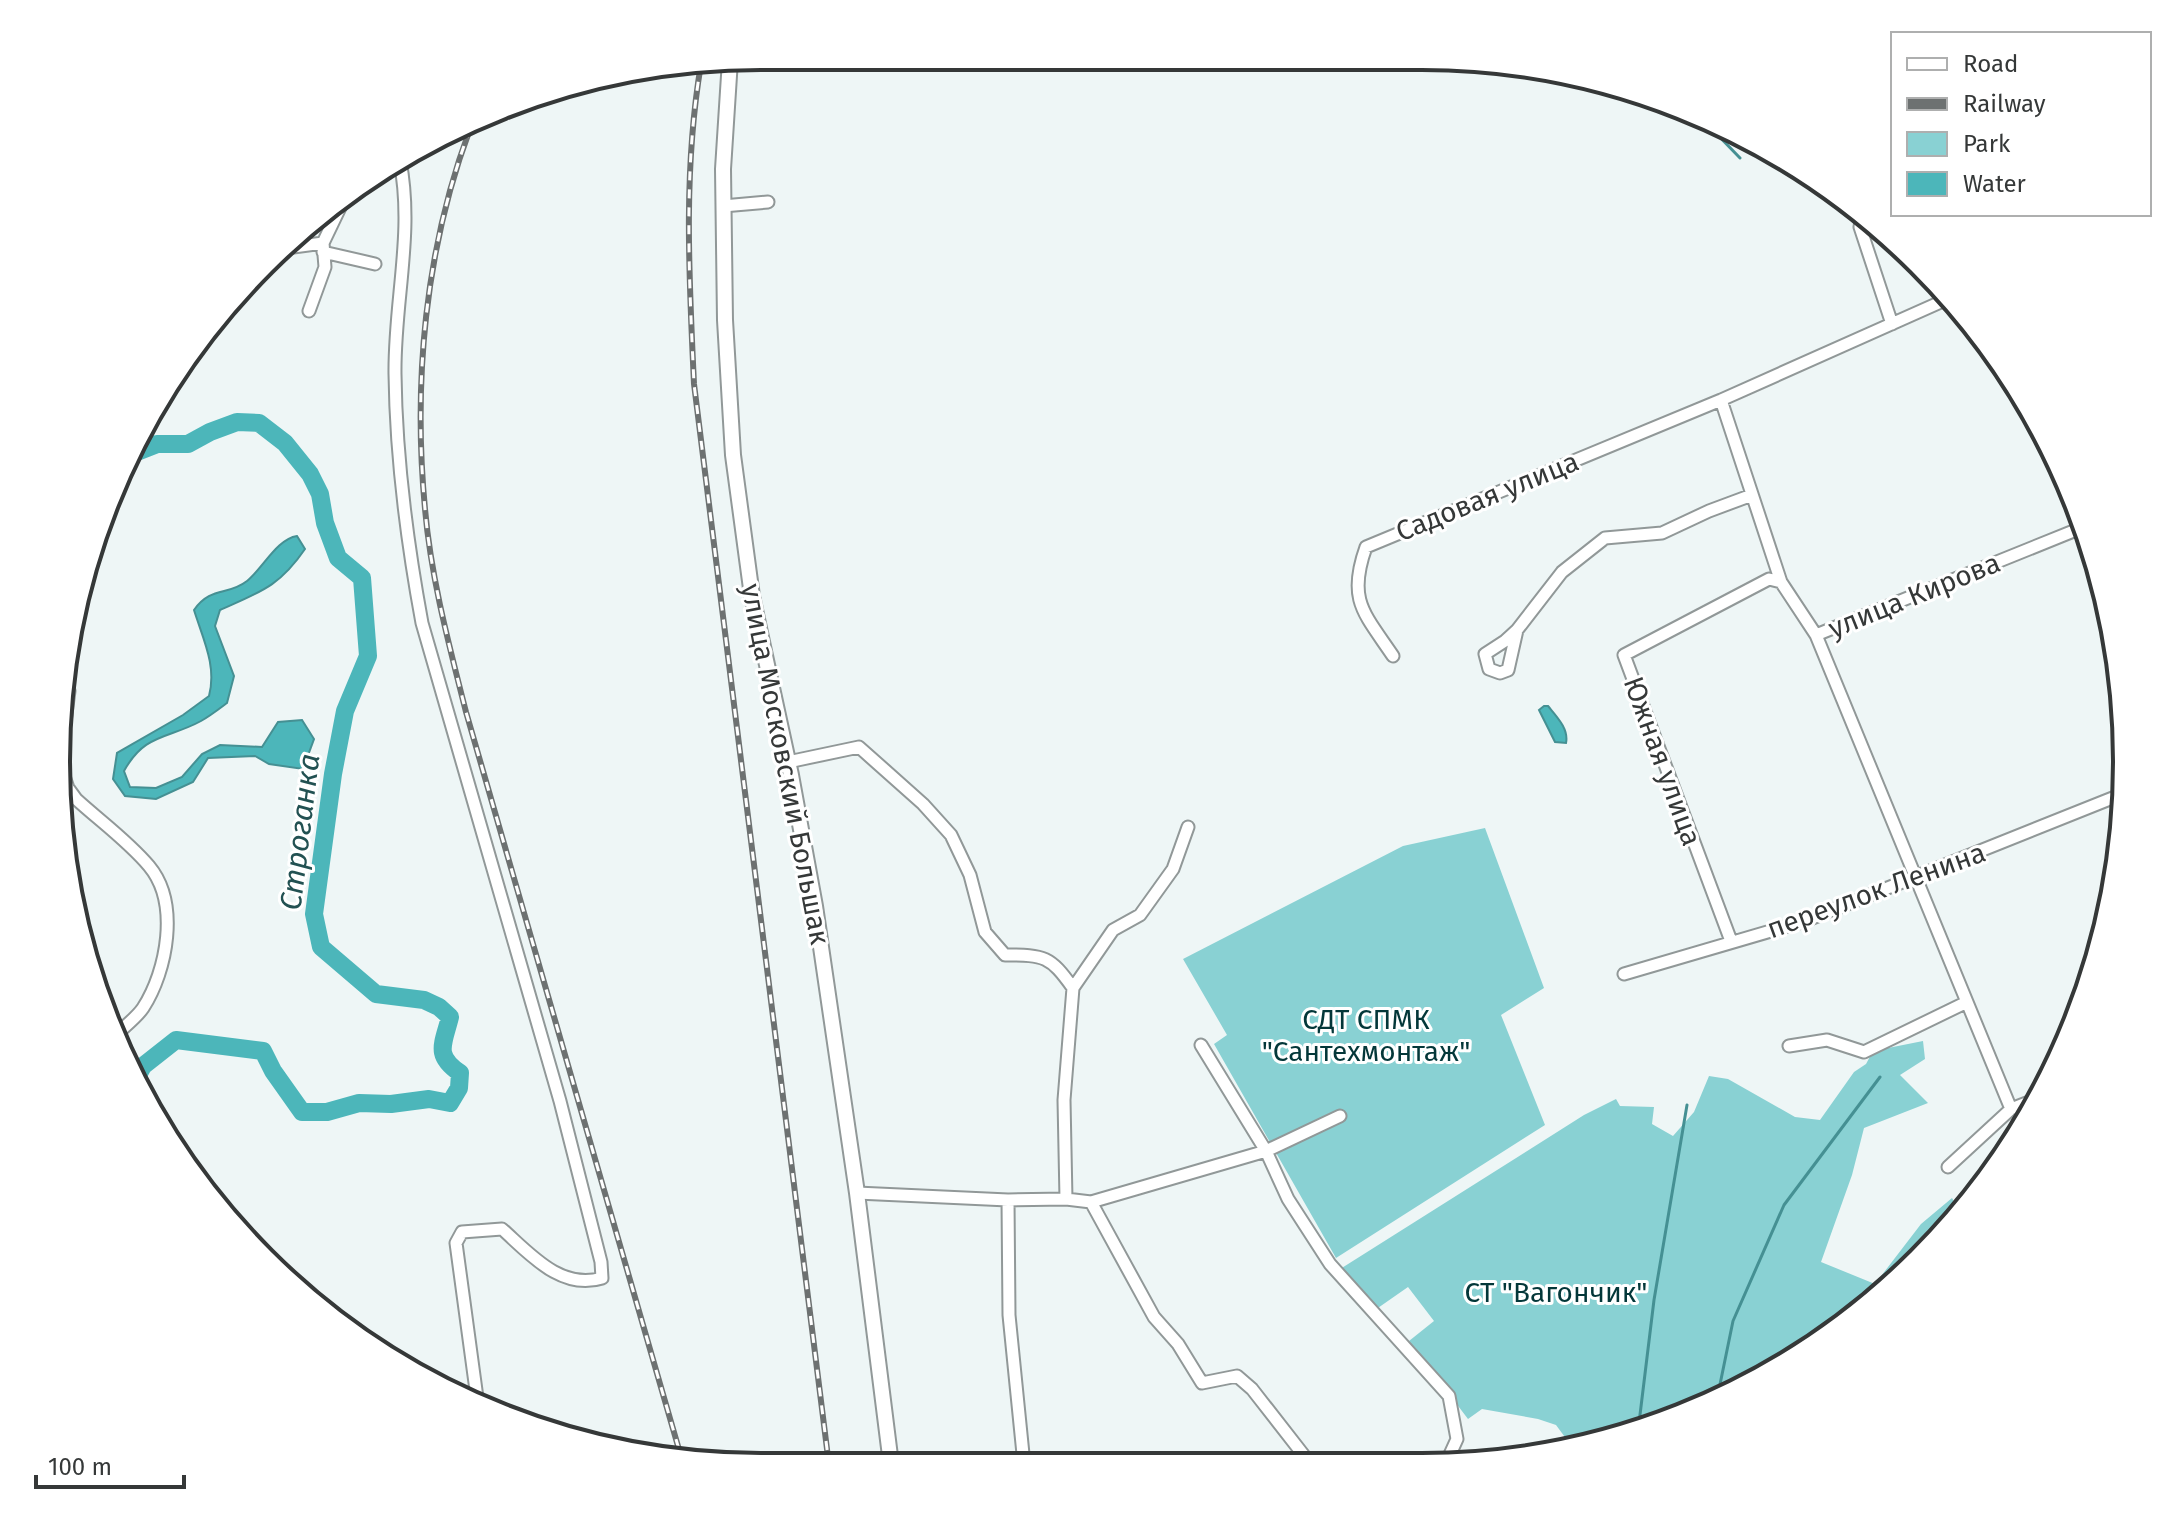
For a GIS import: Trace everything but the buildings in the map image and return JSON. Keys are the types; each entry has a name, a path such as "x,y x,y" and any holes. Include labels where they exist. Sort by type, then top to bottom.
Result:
{"street":[{"name":"улица Московский Большак","path":"729,71 723,206 725,320 733,455 752,596 815,906 857,1193 890,1453"},
{"path":"401,172 406,223 395,373 416,593 440,690 597,1237 602,1278 588,1282 541,1265 498,1228 462,1232 456,1243 476,1391"},
{"path":"723,206 768,202"},
{"path":"309,311 325,267 323,247 336,217"},
{"path":"1860,228 1892,324"},
{"path":"300,248 323,247 375,264"},
{"name":"Садовая улица","path":"1393,656 1360,608 1357,573 1366,547 1721,400 1938,303"},
{"path":"1721,400 1776,567 1775,580"},
{"path":"1517,630 1562,572 1605,538 1662,533 1752,495"},
{"name":"улица Кирова","path":"1775,580 1816,635 2073,531"},
{"name":"Южная улица","path":"1731,941 1624,655 1775,580"},
{"path":"1816,635 2011,1109"},
{"path":"788,762 859,747 923,804 951,835 970,875 985,932 1005,955 1035,955 1055,964 1073,988"},
{"path":"71,792 151,868 161,889 166,940 160,965 142,1010 124,1028"},
{"name":"переулок Ленина","path":"1624,974 1805,921 2112,798"},
{"path":"1066,1199 1064,1100 1073,988 1113,930 1140,915 1173,869 1188,827"},
{"path":"1789,1046 1827,1040 1864,1052 1967,1002"},
{"path":"1201,1045 1266,1151 1288,1199 1330,1264 1449,1396 1457,1439 1451,1452"},
{"path":"1948,1167 2011,1109 2021,1105"},
{"path":"857,1193 1091,1202 1266,1151 1340,1116"},
{"path":"1008,1200 1009,1315 1023,1453"},
{"path":"1091,1202 1154,1317 1178,1344 1202,1383 1237,1376 1252,1389 1302,1453"}],"green space":[{"name":"СДТ СПМК \"Сантехмонтаж\"","path":"1485,828 1544,988 1501,1015 1545,1125 1336,1258 1214,1044 1227,1035 1183,959 1403,846"},
{"name":"СТ \"Вагончик\"","path":"1923,1041 1925,1059 1900,1075 1928,1103 1864,1128 1852,1175 1821,1262 1874,1284 1806,1336 1727,1382 1686,1400 1644,1416 1565,1438 1556,1425 1538,1419 1482,1409 1468,1419 1409,1341 1434,1321 1408,1287 1375,1310 1337,1271 1584,1115 1616,1099 1620,1106 1654,1107 1652,1124 1673,1136 1694,1112 1709,1076 1728,1079 1795,1117 1820,1120 1873,1051"},
{"path":"1952,1198 1954,1201 1941,1217 1878,1280 1921,1224"}],"water":[{"path":"297,536 305,549 286,572 258,593 220,610 215,626 234,676 227,703 201,721 149,743 124,771 130,787 156,788 182,777 202,754 220,745 262,747 278,722 302,720 314,739 303,769 269,764 255,756 208,758 193,782 156,799 125,796 113,779 117,753 183,715 209,696 210,663 194,610 207,597 247,581 283,542"},
{"path":"1548,706 1562,723 1566,743 1555,742 1539,710"}],"waterway":[{"path":"1721,138 1740,158"},
{"name":"Строганка","path":"142,1068 176,1040 263,1051 302,1112 327,1112 359,1103 391,1104 429,1099 450,1103 459,1088 460,1073 446,1061 444,1055 443,1042 450,1017 439,1007 424,1000 376,994 321,947 314,914 333,774 345,711 368,656 362,578 338,558 325,523 320,494 310,474 285,443 259,423 237,422 188,444 157,444 145,449"},
{"path":"1720,1385 1733,1321 1784,1205 1880,1077"},
{"path":"1640,1417 1654,1300 1687,1105"}],"railway":[{"path":"700,73 690,184 689,264 694,384 828,1453"},
{"path":"468,136 442,221 426,316 422,365 422,461 432,560 466,712 678,1448"}]}
